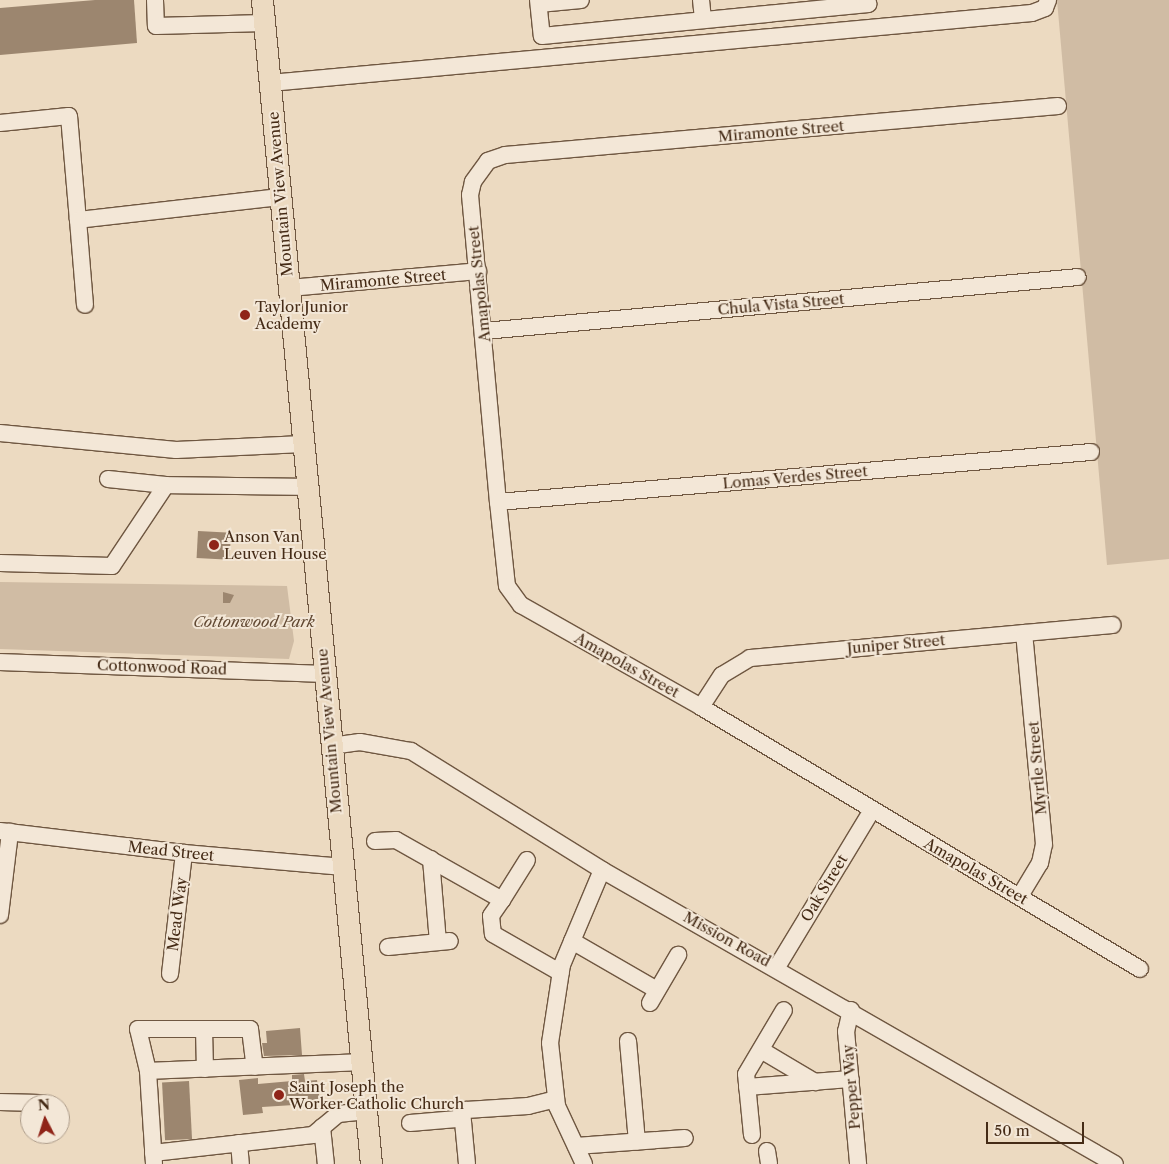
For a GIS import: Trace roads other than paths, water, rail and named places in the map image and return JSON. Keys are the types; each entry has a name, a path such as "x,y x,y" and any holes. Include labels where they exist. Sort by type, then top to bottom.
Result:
{"main road":[{"name":"Mountain View Avenue","path":"262,0 306,487 372,1164"}],"street":[{"path":"155,0 156,26 264,23"},
{"path":"544,58 539,2 581,0"},
{"path":"701,0 703,20"},
{"path":"542,36 868,4 868,0"},
{"path":"270,83 1032,13 1045,8 1048,0"},
{"name":"Miramonte Street","path":"505,155 1058,106"},
{"path":"0,122 69,116 85,305"},
{"name":"Amapolas Street","path":"505,155 488,161 473,182 471,208 507,586 515,601 701,707 1020,896 1140,970"},
{"path":"78,220 280,197"},
{"name":"Miramonte Street","path":"289,288 478,271"},
{"name":"Chula Vista Street","path":"484,330 1078,277"},
{"path":"0,433 176,450 303,444"},
{"name":"Lomas Verdes Street","path":"498,502 1091,452"},
{"path":"108,479 166,485 306,487"},
{"path":"0,563 112,566 166,485"},
{"name":"Juniper Street","path":"701,707 722,674 750,658 1114,626"},
{"name":"Myrtle Street","path":"1020,896 1040,863 1044,844 1024,633"},
{"name":"Cottonwood Road","path":"0,662 324,674"},
{"name":"Mission Road","path":"331,746 360,742 411,751 602,870 777,967 1115,1164"},
{"name":"Oak Street","path":"777,967 872,810"},
{"path":"0,915 5,831"},
{"name":"Mead Street","path":"5,831 184,853 343,867"},
{"path":"375,842 396,840 502,900"},
{"name":"Mead Way","path":"170,974 184,853"},
{"path":"388,947 444,942 431,860"},
{"path":"527,860 491,916 493,934 560,973"},
{"path":"584,1164 556,1099 550,1043 560,973 602,870"},
{"path":"572,941 653,996 678,954"},
{"path":"752,1135 746,1074 784,1010"},
{"name":"Pepper Way","path":"851,1010 846,1031 858,1164"},
{"path":"255,1067 250,1029 138,1029 148,1071 153,1158 239,1143 313,1135 338,1114 367,1111"},
{"path":"204,1029 205,1069"},
{"path":"628,1041 637,1142"},
{"path":"761,1050 815,1082"},
{"path":"148,1071 362,1062"},
{"path":"748,1087 851,1079"},
{"path":"462,1111 528,1106 556,1099"},
{"path":"0,1102 20,1102"},
{"path":"410,1123 457,1118 462,1111"},
{"path":"462,1111 467,1164"},
{"path":"322,1127 326,1164"},
{"path":"576,1146 685,1138"},
{"path":"239,1143 241,1164"}],"place":[{"name":"Taylor Junior Academy","path":"245,315"},
{"name":"Anson Van Leuven House","path":"214,545"},
{"name":"Saint Joseph the Worker Catholic Church","path":"279,1095"}],"park label":[{"name":"Cottonwood Park","path":"254,622"}]}
